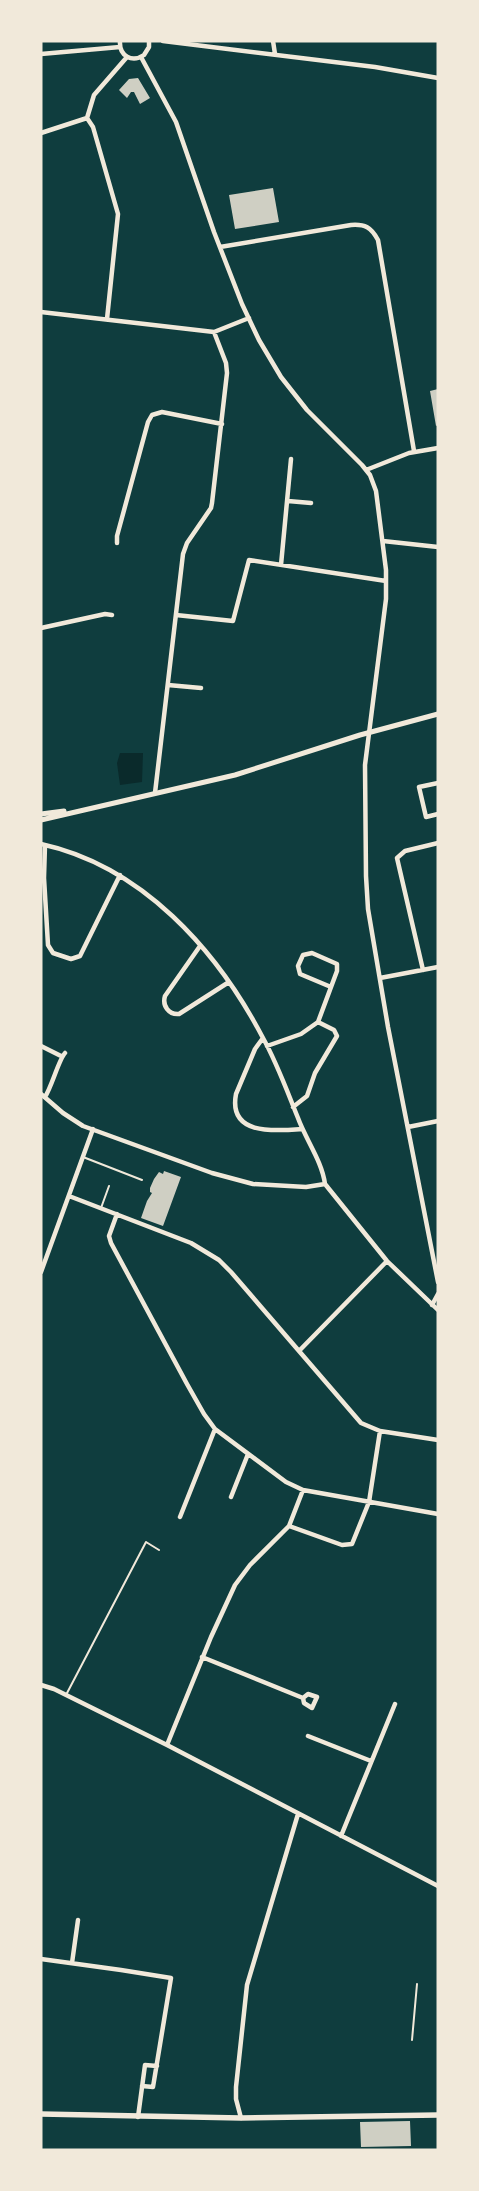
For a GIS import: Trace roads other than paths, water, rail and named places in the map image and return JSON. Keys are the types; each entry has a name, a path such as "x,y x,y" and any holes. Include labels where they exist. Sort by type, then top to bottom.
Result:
{"main road":[{"path":"41,2114 241,2118 438,2115"}],"street":[{"path":"41,54 120,44 126,57 133,59 141,57 147,52 149,41"},
{"path":"163,41 375,67 438,78"},
{"path":"273,41 275,54"},
{"path":"87,118 94,95 126,57"},
{"path":"141,57 176,122 220,247 249,318 271,360 307,410 366,470 376,491 383,541 386,599 365,765 368,910 438,1282"},
{"path":"41,133 87,118"},
{"path":"87,118 93,127 118,214 107,319"},
{"path":"220,247 351,225 364,225 371,229 378,240 414,451"},
{"path":"41,312 214,332 249,318"},
{"path":"155,793 185,548 211,508 222,424 227,368 214,332"},
{"path":"117,542 148,422 152,415 162,412 222,424"},
{"path":"366,470 414,451 438,448"},
{"path":"281,565 292,458"},
{"path":"288,501 311,503"},
{"path":"383,541 438,547"},
{"path":"176,615 234,621 248,560 386,581"},
{"path":"41,628 105,614 112,615"},
{"path":"168,685 201,688"},
{"path":"41,820 235,774 368,733 438,714"},
{"path":"438,782 419,787 426,817 438,814"},
{"path":"41,814 82,809"},
{"path":"423,970 398,858 404,851 438,843"},
{"path":"120,875 80,956 71,959 53,953 48,945 43,844 79,855 120,875 153,898 200,946 229,982 264,1038 302,1129 324,1174 325,1184 387,1261 438,1310"},
{"path":"200,946 165,996 164,1003 168,1010 173,1014 179,1014 229,982"},
{"path":"267,1046 302,1034 318,1022 337,971 337,964 312,953 303,955 298,966 300,974 331,987"},
{"path":"380,978 438,967"},
{"path":"293,1107 307,1096 319,1066 336,1039 334,1030 318,1022"},
{"path":"264,1038 255,1049 236,1094 238,1114 247,1126 256,1129 302,1129"},
{"path":"41,1046 63,1054 55,1077 43,1096 72,1120 234,1180 253,1184 306,1187 325,1184"},
{"path":"408,1127 438,1121"},
{"path":"41,1272 93,1129"},
{"path":"69,1196 191,1243 219,1260 357,1419 367,1426 380,1431 438,1440"},
{"path":"117,1214 109,1236 111,1243 187,1384 204,1414 216,1429 286,1482 303,1490 438,1514"},
{"path":"299,1351 387,1261"},
{"path":"432,1305 438,1294"},
{"path":"180,1517 216,1429"},
{"path":"289,1526 342,1545 349,1546 354,1542 369,1502 380,1431"},
{"path":"231,1497 248,1454"},
{"path":"167,1744 202,1657 235,1586 250,1565 289,1526 303,1490"},
{"path":"202,1657 303,1698"},
{"path":"41,1686 66,1695 167,1744 438,1886"},
{"path":"340,1836 395,1704"},
{"path":"308,1736 371,1761"},
{"path":"241,2118 236,2099 236,2087 247,1985 298,1814"},
{"path":"72,1963 78,1920"},
{"path":"41,1959 171,1978 153,2087 142,2086"},
{"path":"138,2117 146,2065 156,2066"}],"lane":[{"path":"83,1157 142,1180"},
{"path":"101,1208 109,1186"},
{"path":"66,1695 146,1542 159,1550"},
{"path":"412,2040 417,1984"}],"water":[{"path":"120,753 143,753 142,782 120,785 117,763"}]}
